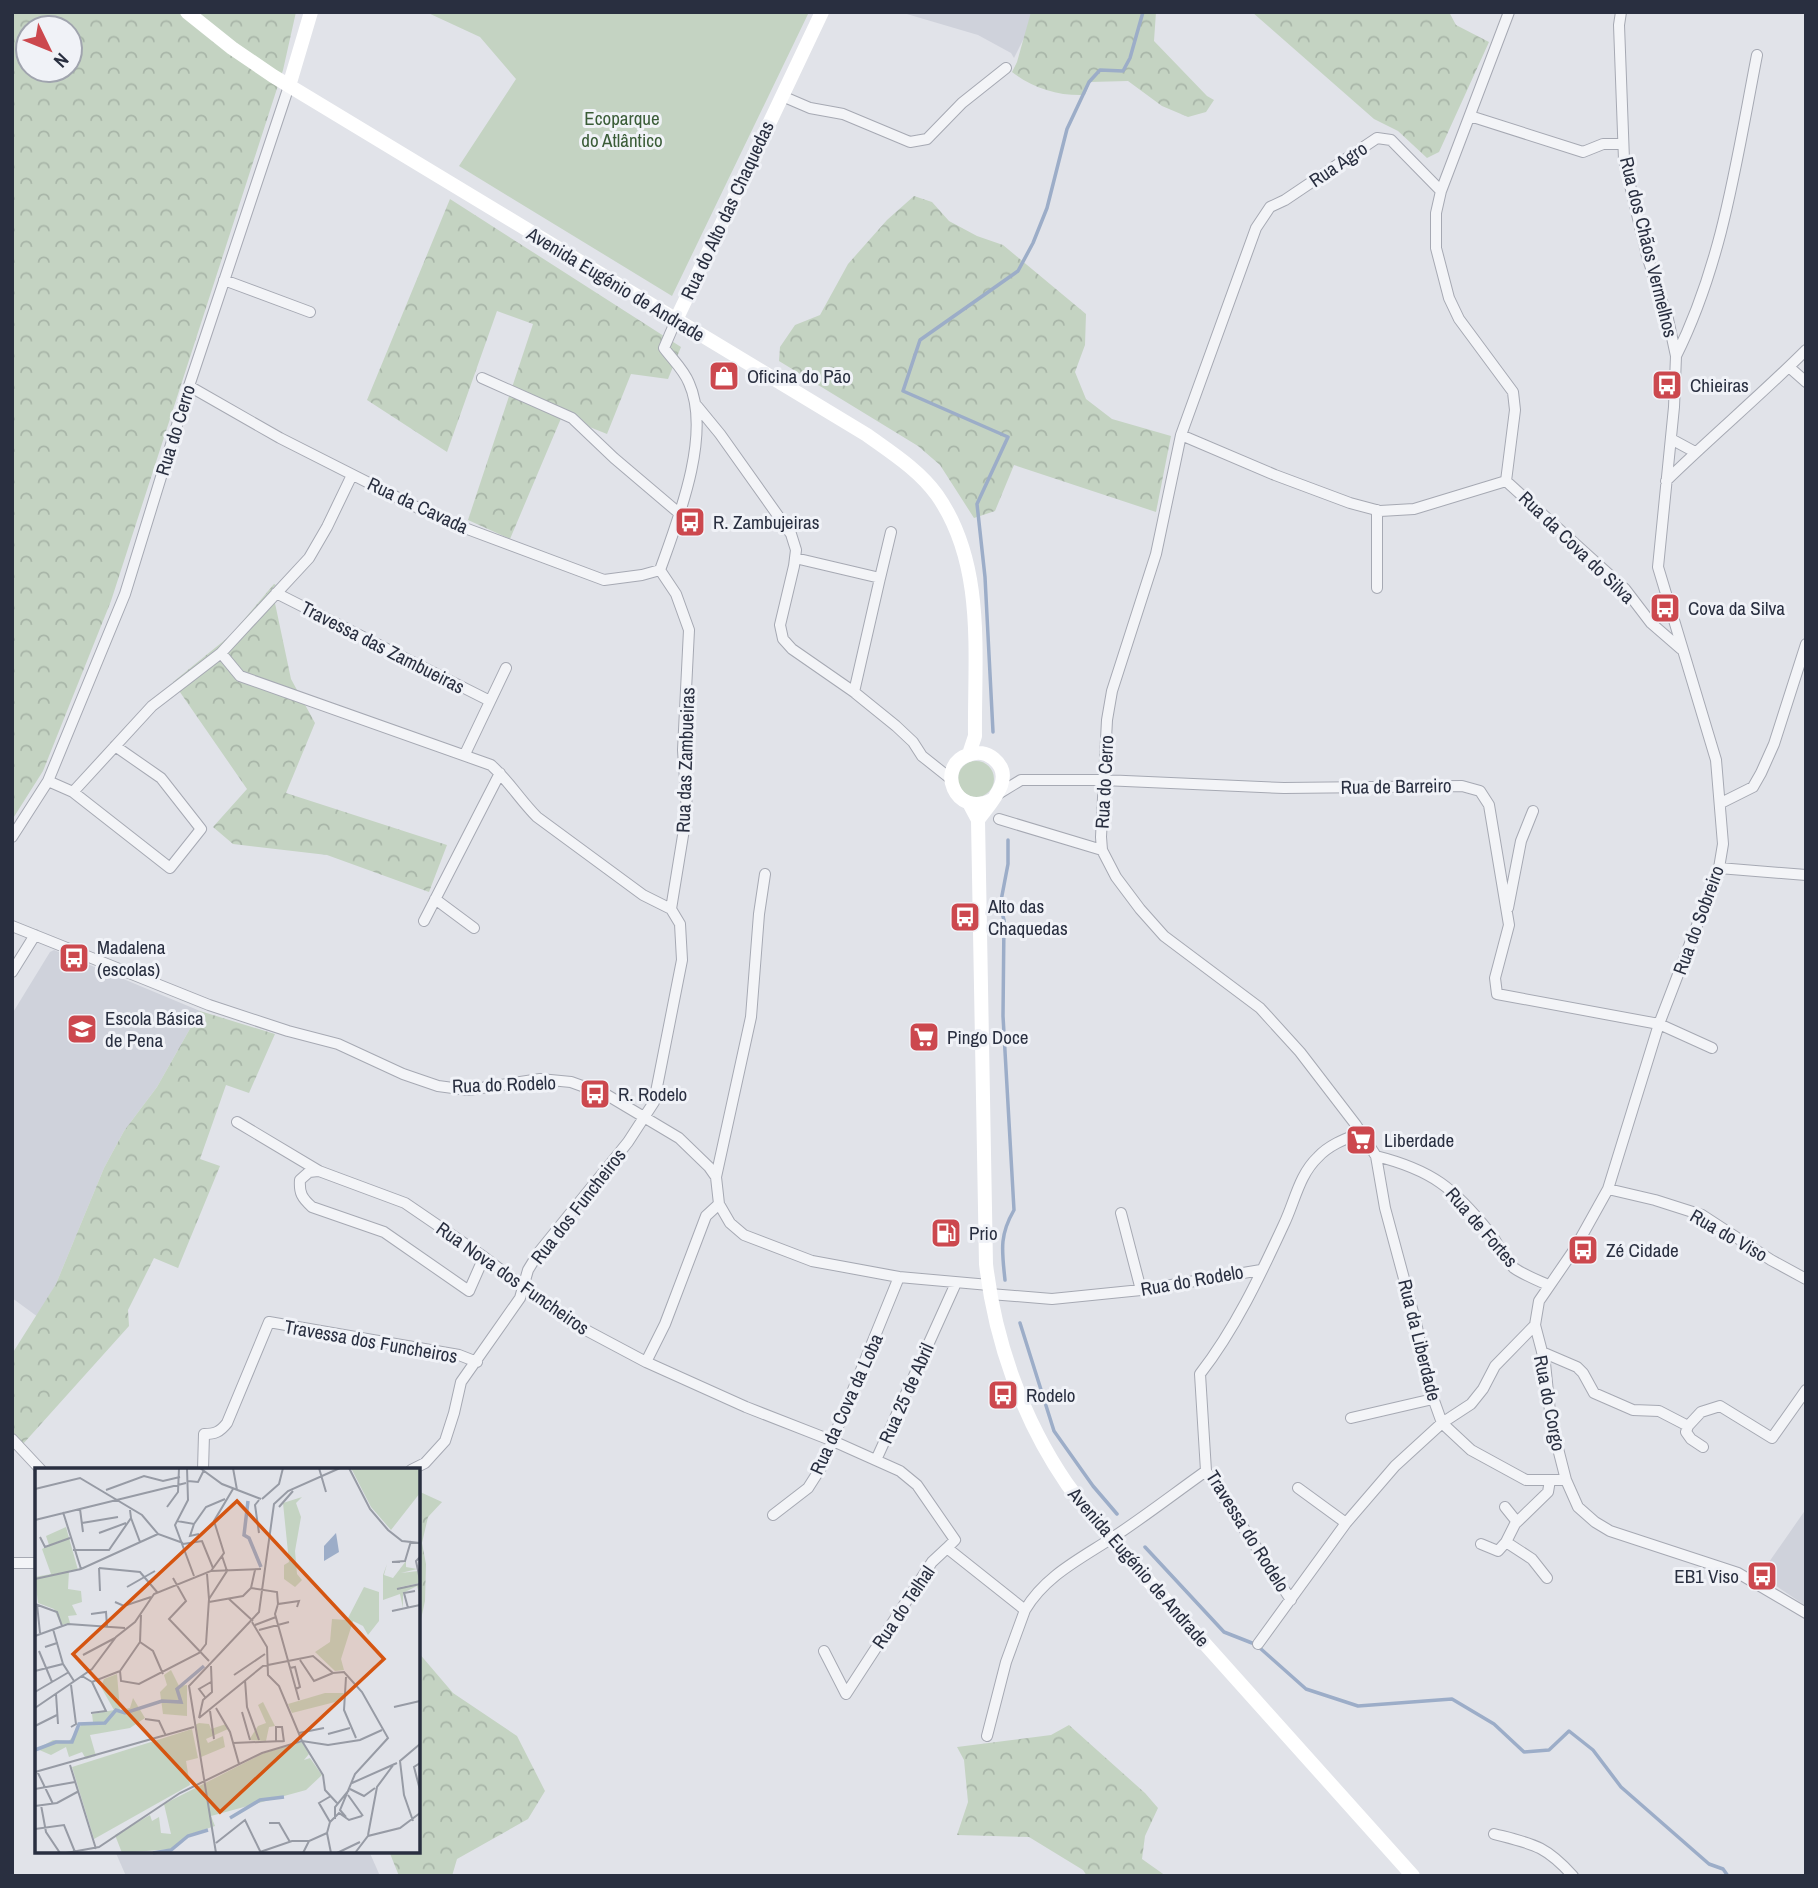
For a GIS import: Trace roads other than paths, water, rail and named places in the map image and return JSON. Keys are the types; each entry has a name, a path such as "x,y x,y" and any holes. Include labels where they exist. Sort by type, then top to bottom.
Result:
{"main road":[{"name":"Avenida Eugénio de Andrade","path":"187,12 232,48 289,86 867,435 906,463 936,494 955,526 968,564 972,587 975,736 969,754"},
{"name":"Rua do Cerro","path":"289,86 311,12"},
{"name":"Rua do Alto das Chaquedas","path":"676,320 822,12"},
{"name":"Avenida Eugénio de Andrade","path":"975,736 985,754 998,763"},
{"path":"951,779 956,764 969,754 985,754"},
{"path":"978,820 995,797 1003,779 998,763"},
{"name":"Avenida Eugénio de Andrade","path":"951,779 956,794 969,803 978,820 986,1264 989,1290 1015,1385 1042,1443 1068,1485 1111,1539 1413,1876"},
{"path":"969,803 985,803 995,797"}],"street":[{"path":"1506,481 1515,410 1513,392 1460,319 1449,298 1436,248 1436,213 1441,191 1509,12"},
{"name":"Rua dos Chãos Vermelhos","path":"1621,12 1619,37 1624,160 1647,256 1668,318 1676,356 1666,481"},
{"path":"1676,356 1694,321 1719,247 1757,55"},
{"path":"782,96 810,108 843,114 910,142 927,139 962,103 1006,68"},
{"name":"Rua do Cerro","path":"12,836 48,780 125,594 189,386 289,86"},
{"path":"1470,116 1583,152 1602,144 1623,144"},
{"name":"Rua Agro","path":"1181,435 1256,228 1270,208 1377,138 1391,140 1441,191"},
{"path":"224,281 310,312"},
{"name":"Rua do Alto das Chaquedas","path":"676,320 664,348 689,381 696,406"},
{"path":"1666,481 1806,350"},
{"path":"1789,367 1806,382"},
{"path":"482,377 572,418 680,514"},
{"name":"Rua da Cavada","path":"189,386 352,475 438,518 604,580 660,570"},
{"path":"660,570 690,478 696,432 696,406"},
{"path":"696,406 720,434 791,534 796,550 780,625 783,639 792,649 854,692 896,726 913,742 922,756 951,779"},
{"name":"Rua do Cerro","path":"1181,435 1156,554 1112,691 1103,780 1102,850 1116,877 1164,936 1260,1008 1300,1052 1376,1156"},
{"name":"Rua da Cova do Silva","path":"1181,435 1288,480 1377,510 1414,509 1506,481 1625,589 1651,622 1682,650"},
{"path":"1671,439 1695,452"},
{"path":"73,792 152,706 221,653 309,558 352,475"},
{"name":"Rua do Sobreiro","path":"1608,1189 1659,1024 1719,868 1723,844 1716,760 1658,567 1666,481"},
{"path":"1377,510 1377,588"},
{"path":"854,692 891,532"},
{"path":"795,558 880,578"},
{"name":"Rua das Zambueiras","path":"644,1118 654,1101 682,960 681,924 671,909 687,811 683,750 689,629 676,594 660,570"},
{"name":"Travessa das Zambueiras","path":"276,593 490,701"},
{"path":"1721,803 1753,786 1761,773 1774,744 1806,644"},
{"path":"221,653 240,676 491,765 537,817 643,895 671,909"},
{"path":"465,754 506,668"},
{"path":"48,780 73,792 170,869 201,829 161,778 115,746"},
{"path":"995,797 1021,780 998,763"},
{"path":"933,765 956,764"},
{"path":"424,921 500,773"},
{"name":"Rua de Barreiro","path":"1021,780 1103,780 1283,788 1462,786 1480,791 1489,805 1509,925 1496,978 1497,994 1659,1024"},
{"path":"1507,910 1521,841 1533,811"},
{"path":"999,819 1102,850"},
{"path":"1719,868 1806,876"},
{"path":"646,1362 665,1324 706,1216 719,1204 716,1177 751,1017 765,874"},
{"path":"435,899 474,928"},
{"name":"Rua do Rodelo","path":"12,926 209,1005 338,1044 402,1074 438,1086 468,1090 540,1079 571,1082 607,1095 679,1139 716,1177"},
{"path":"12,972 35,935"},
{"path":"1659,1024 1712,1048"},
{"name":"Rua dos Funcheiros","path":"415,1468 425,1463 445,1441 461,1382 520,1298 528,1270 539,1252 582,1201 644,1118"},
{"name":"Rua Nova dos Funcheiros","path":"237,1122 319,1171 405,1203 484,1257 567,1320 646,1362 746,1407 833,1441"},
{"name":"Rua do Rodelo","path":"719,1204 730,1223 744,1235 812,1261 899,1278 956,1283 1052,1299 1140,1290 1261,1270 1285,1222 1302,1178 1318,1156 1340,1141 1360,1133"},
{"name":"Rua de Fortes","path":"1376,1156 1406,1164 1434,1177 1455,1193 1476,1215 1497,1242 1504,1257 1516,1269 1548,1285"},
{"name":"Rua da Liberdade","path":"1376,1156 1385,1208 1433,1399 1442,1423 1471,1450 1526,1480 1550,1480"},
{"path":"319,1171 309,1172 300,1180 299,1190 303,1199 312,1206 384,1232 469,1291 484,1257"},
{"path":"1535,1325 1539,1301 1574,1250 1608,1189"},
{"name":"Rua do Viso","path":"1608,1189 1702,1215 1771,1260 1806,1279"},
{"path":"1121,1213 1140,1290"},
{"name":"Travessa do Rodelo","path":"1261,1270 1239,1317 1200,1374 1206,1471 1291,1600"},
{"name":"Rua da Cova da Loba","path":"772,1515 808,1488 833,1441 899,1278"},
{"name":"Rua 25 de Abril","path":"833,1441 876,1460 956,1283"},
{"name":"Travessa dos Funcheiros","path":"202,1468 204,1434 214,1434 227,1423 269,1322 459,1355 477,1362"},
{"name":"Travessa do Rodelo","path":"1258,1644 1346,1522 1395,1466 1442,1423 1471,1404 1483,1390 1495,1366 1535,1325"},
{"name":"Rua do Corgo","path":"1535,1325 1545,1363 1551,1421 1566,1480 1578,1507 1610,1531 1738,1573 1806,1613"},
{"path":"1542,1352 1577,1367 1594,1393 1633,1410 1659,1411 1688,1426"},
{"path":"1703,1447 1686,1432 1701,1412 1720,1406 1772,1438 1806,1390"},
{"path":"1351,1418 1433,1399"},
{"path":"12,1439 39,1468"},
{"path":"876,1460 900,1471 917,1486 954,1540 947,1548"},
{"path":"987,1735 1006,1662 1031,1599 1065,1567 1111,1539 1206,1471"},
{"path":"1481,1545 1498,1550 1506,1542 1517,1522 1548,1492 1550,1480 1566,1480"},
{"path":"1298,1488 1346,1522"},
{"path":"1505,1507 1517,1522"},
{"path":"1506,1542 1532,1559 1547,1578"},
{"name":"Rua do Telhal","path":"824,1651 846,1694 932,1562 947,1548 1025,1610"},
{"path":"12,1563 35,1563"},
{"path":"1494,1834 1539,1846 1573,1876"}],"waterway":[{"path":"993,732 985,577 977,504 1008,437 903,391 920,340 1018,271 1047,208 1067,129 1089,82 1100,70 1123,71 1130,58 1143,12"},
{"path":"1005,1280 1004,1236 1014,1210 1003,1016 1004,920 1000,906 1008,864 1008,840"},
{"path":"1020,1323 1054,1431 1093,1486 1117,1514"},
{"path":"1145,1547 1224,1632 1252,1643"},
{"path":"1261,1649 1306,1689 1358,1706 1452,1699 1494,1724 1524,1752 1549,1750 1569,1731 1593,1750 1621,1787 1709,1864 1723,1869 1728,1876"}],"place":[{"name":"Oficina do Pão","path":"724,376"},
{"name":"Chieiras","path":"1667,385"},
{"name":"R. Zambujeiras","path":"690,522"},
{"name":"Cova da Silva","path":"1665,608"},
{"name":"Alto das Chaquedas","path":"965,917"},
{"name":"Madalena (escolas)","path":"74,958"},
{"name":"Escola Básica de Pena","path":"82,1029"},
{"name":"Pingo Doce","path":"924,1037"},
{"name":"R. Rodelo","path":"595,1094"},
{"name":"Liberdade","path":"1361,1140"},
{"name":"Prio","path":"946,1233"},
{"name":"Zé Cidade","path":"1583,1250"},
{"name":"Rodelo","path":"1003,1395"},
{"name":"EB1 Viso","path":"1762,1576"}],"park label":[{"name":"Ecoparque do Atlântico","path":"622,129"}]}
